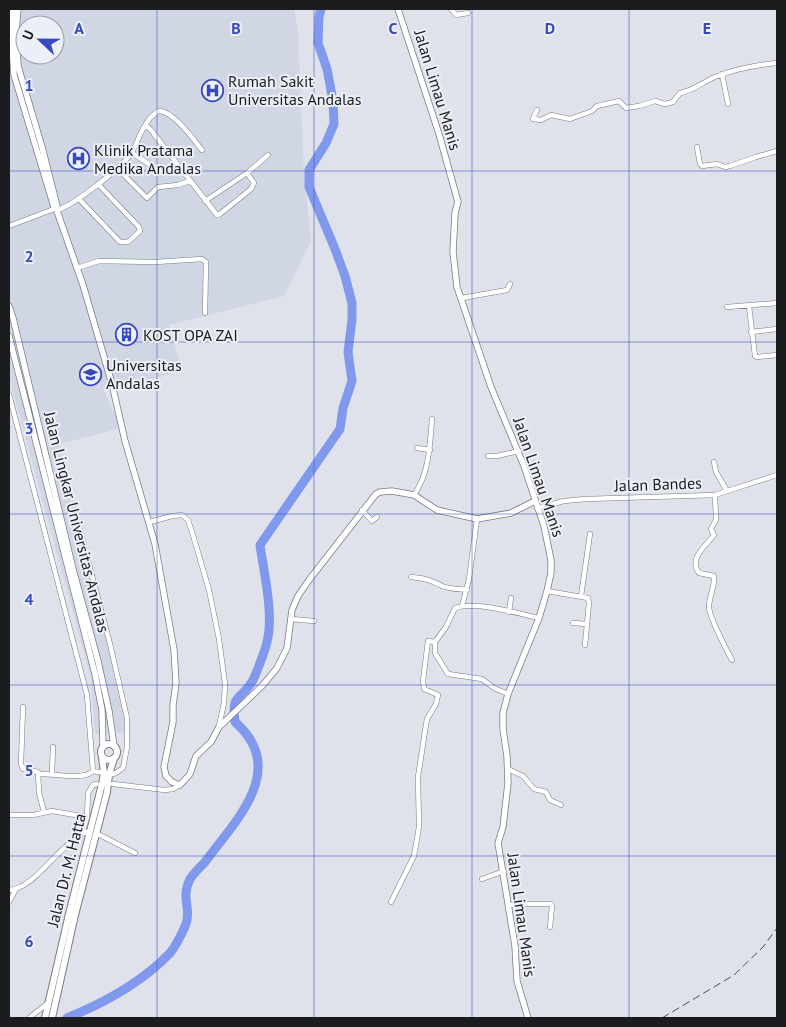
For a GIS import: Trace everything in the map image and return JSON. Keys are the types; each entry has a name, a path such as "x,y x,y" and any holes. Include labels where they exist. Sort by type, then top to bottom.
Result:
{"main road":[{"path":"108,744 114,746 117,751 114,758 108,760 102,757 101,751 104,746 108,744"},
{"name":"Jalan Dr. M. Hatta","path":"102,757 107,774"},
{"name":"Jalan Dr. M. Hatta","path":"49,1016 107,774 114,758"},
{"name":"Jalan Dr. M. Hatta","path":"49,1016 48,1003 93,832"}],"street":[{"path":"13,9 11,32 15,57"},
{"name":"Jalan Limau Manis","path":"398,9 439,134 458,202 455,213 453,252 455,274 491,387 518,451 544,526 551,560 551,573 539,618 508,694 502,721 508,769 503,827 498,843 509,906 517,981 528,1018"},
{"path":"451,9 456,15 468,13"},
{"path":"537,110 533,119 541,120 551,115 570,119 592,111 597,106 619,101 626,108 655,101 666,104 673,102 680,93 690,91 722,74 762,64 777,63"},
{"path":"18,65 30,115 42,147 56,209 77,268 112,384 125,441 150,522 174,650 176,683 173,722 164,766 166,776 172,782 180,785"},
{"path":"722,74 728,104"},
{"path":"9,226 79,199 132,153 144,127 158,111 166,113 181,126 202,150"},
{"path":"144,127 148,127 151,130 214,214 220,214 251,188 254,183 247,172"},
{"path":"697,147 702,166 717,164 725,167 777,151"},
{"path":"132,153 149,164"},
{"path":"205,200 247,172 268,155"},
{"path":"116,168 148,198 158,187 178,185 190,181"},
{"path":"79,199 120,242 128,242 140,231 140,227 98,184"},
{"path":"77,268 99,260 154,262 202,259 206,262 205,313"},
{"path":"462,298 507,290 510,284"},
{"path":"727,307 777,303"},
{"name":"Jalan Lingkar Universitas Andalas","path":"9,306 98,661 109,711 114,746"},
{"path":"749,306 751,332 756,357 777,355"},
{"path":"751,332 777,328"},
{"name":"Jalan Lingkar Universitas Andalas","path":"9,336 95,674 102,710 104,746"},
{"path":"9,394 87,695 93,771"},
{"path":"414,496 422,481 430,450 432,419"},
{"path":"417,448 430,450"},
{"path":"488,456 518,451"},
{"path":"714,462 716,472 727,491"},
{"name":"Jalan Bandes","path":"536,504 586,499 715,495 777,475"},
{"path":"114,784 165,790 173,789 180,785 190,774 196,756 211,742 219,728 262,686 282,660 287,648 294,605 309,580 376,494 392,491 414,496 437,510 477,519 511,513 527,504 536,504"},
{"path":"715,495 716,520 711,529 714,535 699,553 695,566 699,573 714,576 714,588 709,602 710,617 715,623 732,660"},
{"path":"362,510 373,521 377,517"},
{"path":"150,522 182,515 188,520 210,596 226,684 219,728"},
{"path":"23,707 21,764 24,769 36,771 38,774 80,776 87,775 93,771 107,774 116,773 123,768 127,747 127,718 77,518"},
{"path":"462,606 467,590 477,519"},
{"path":"582,596 590,534"},
{"path":"411,577 434,580 444,586 467,590"},
{"path":"547,591 582,596 589,600 585,645"},
{"path":"509,612 511,598"},
{"path":"508,694 494,688 482,679 448,674 435,653 435,642 446,627 455,608 462,606 476,605 539,618"},
{"path":"291,619 314,621"},
{"path":"573,623 587,624"},
{"path":"391,902 414,856 419,827 418,777 427,719 436,704 438,695 424,689 423,681 428,641 435,642"},
{"path":"52,774 53,748"},
{"path":"508,769 523,776 534,789 546,792 550,800 561,805"},
{"path":"38,774 39,793 44,812"},
{"path":"82,834 87,817 88,793 93,785 97,784"},
{"path":"9,815 60,812 87,817"},
{"path":"9,902 16,890 27,883 56,854 82,834 93,832 135,853"},
{"path":"482,879 504,871"},
{"path":"9,890 16,890"},
{"path":"509,906 551,904 550,927"},
{"path":"29,1018 48,1003"}],"shaded area":[{"name":"Universitas Andalas","path":"9,9 294,9 298,32 304,174 311,241 284,296 169,325 182,371 104,391 121,428 60,444 118,672 131,732 95,734 91,679 9,377"}],"waterway":[{"path":"67,1018 95,1006 134,983 171,951 177,943 187,920 186,891 190,879 242,812 252,794 257,776 257,758 250,740 235,722 234,706 256,674 269,631 268,594 260,545 340,429 343,408 352,381 348,352 352,303 335,249 309,187 309,170 326,143 334,124 333,101 327,69 318,43 321,9"}],"railway":[{"path":"662,1018 734,975 763,947 777,928"}],"place":[{"name":"Rumah Sakit Universitas Andalas","path":"212,90"},
{"name":"Klinik Pratama Medika Andalas","path":"78,159"},
{"name":"KOST OPA ZAI","path":"127,335"},
{"name":"Universitas Andalas","path":"90,374"}]}
